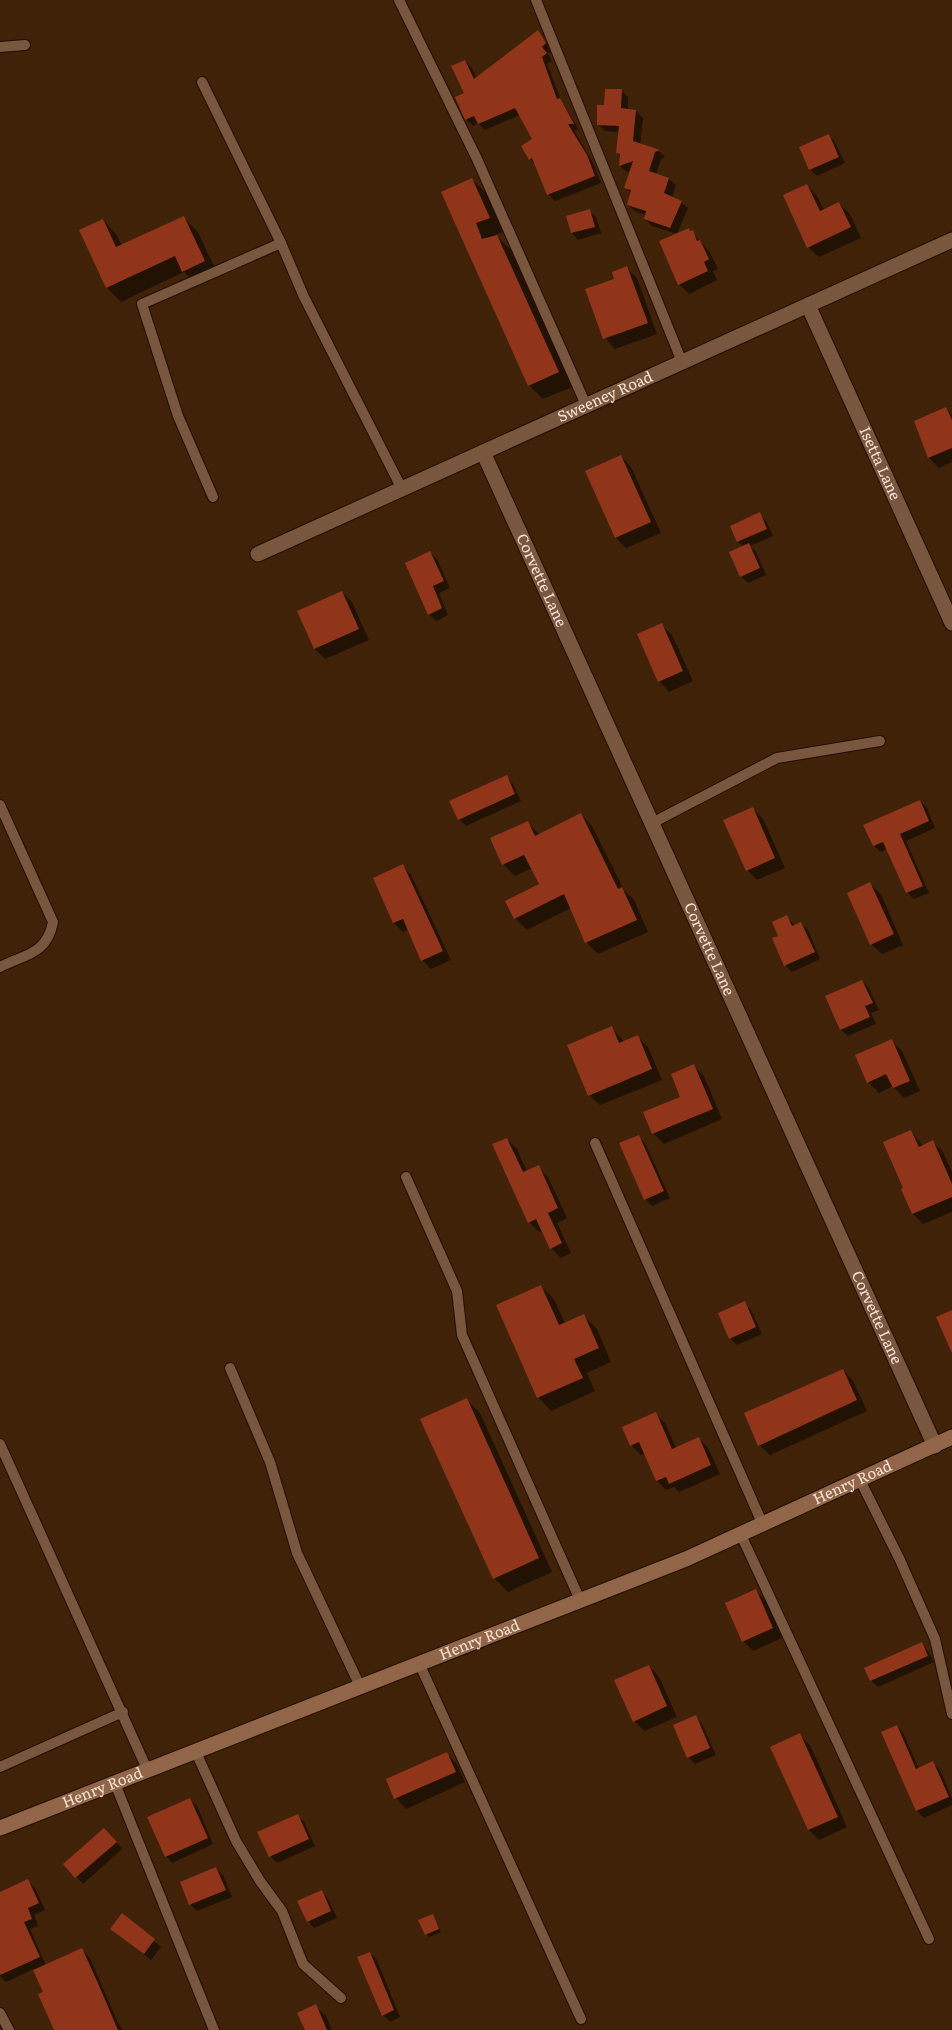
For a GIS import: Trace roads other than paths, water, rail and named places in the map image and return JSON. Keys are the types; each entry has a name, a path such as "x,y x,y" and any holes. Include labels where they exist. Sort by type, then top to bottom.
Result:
{"street":[{"name":"Sweeney Road","path":"258,554 952,240"},
{"name":"Isetta Lane","path":"808,305 952,623"},
{"name":"Corvette Lane","path":"483,452 935,1446"},
{"name":"Henry Road","path":"0,1828 741,1535 952,1438"}],"lane":[{"path":"398,0 476,159 586,405"},
{"path":"536,0 682,362"},
{"path":"0,47 25,44"},
{"path":"202,82 281,243 304,297 402,489"},
{"path":"213,497 178,416 142,304 281,243"},
{"path":"652,823 777,758 880,741"},
{"path":"0,805 53,922 50,937 44,946 0,967"},
{"path":"595,1143 763,1525"},
{"path":"406,1177 457,1291 462,1335 580,1600"},
{"path":"230,1368 270,1462 297,1553 360,1686"},
{"path":"0,1444 147,1769"},
{"path":"860,1480 895,1550 935,1638 952,1714"},
{"path":"741,1535 929,1939"},
{"path":"419,1663 581,2019"},
{"path":"0,1767 122,1712"},
{"path":"195,1750 236,1842 260,1881 282,1911 303,1964 341,1998"},
{"path":"114,1782 214,2030"},
{"path":"0,2014 9,2030"}]}
